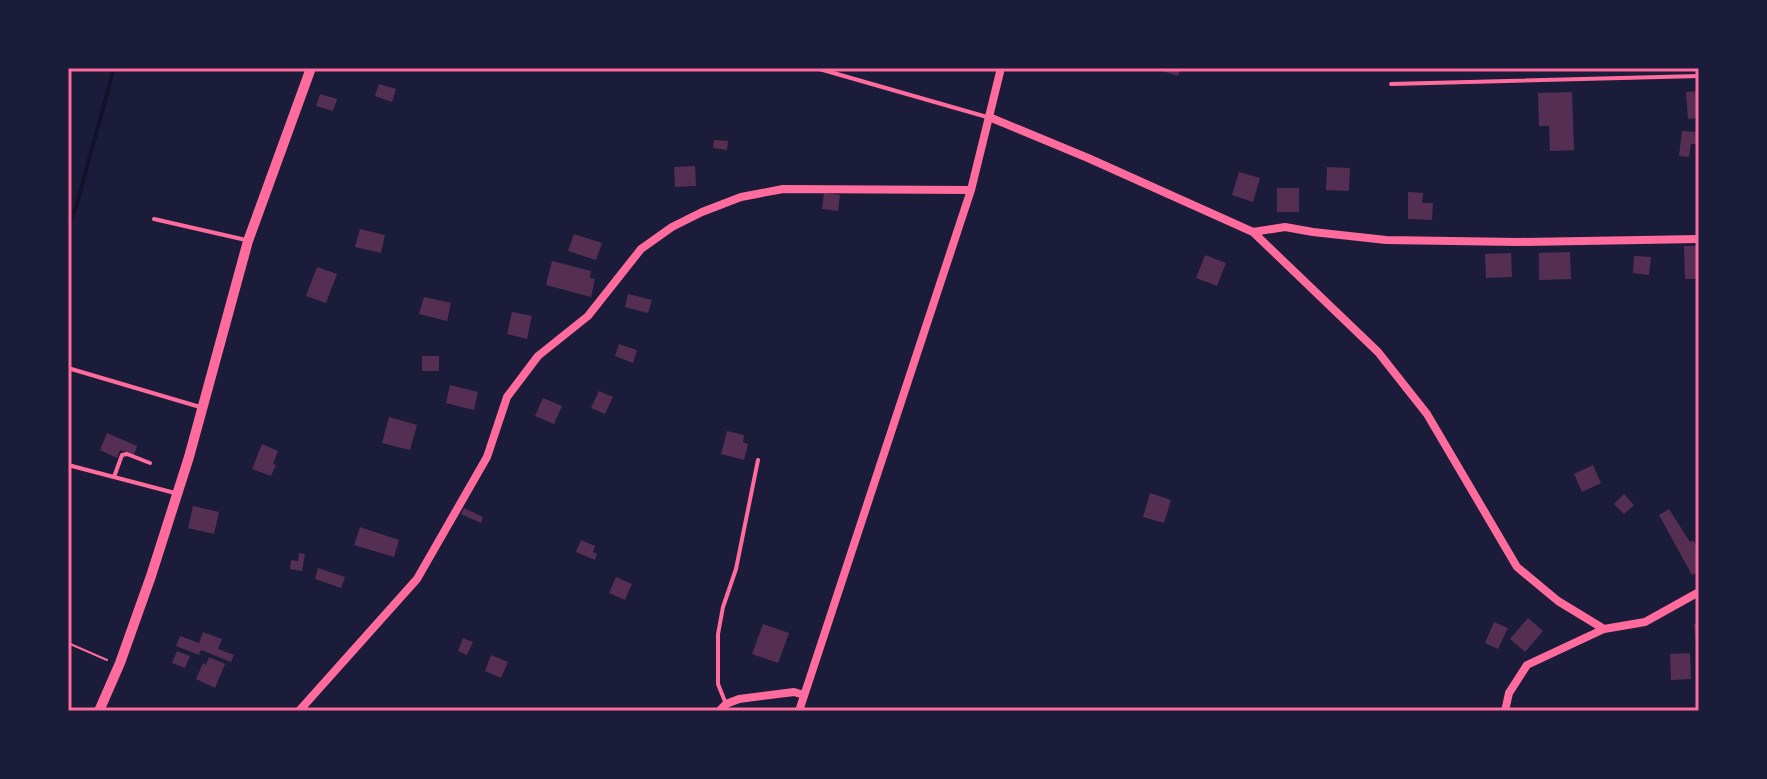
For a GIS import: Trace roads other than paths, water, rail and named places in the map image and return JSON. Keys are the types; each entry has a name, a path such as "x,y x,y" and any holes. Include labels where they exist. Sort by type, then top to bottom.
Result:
{"street":[{"path":"99,711 151,576 178,494 248,241 311,68"},
{"path":"799,711 971,190 1001,68"},
{"path":"989,117 1253,232 1378,352 1427,414 1517,567 1558,601 1604,629"},
{"path":"299,711 417,579 487,457 507,397 538,356 588,316 641,249 672,227 702,212 741,197 783,189 971,190"},
{"path":"1253,232 1285,227 1386,240 1532,242 1699,239"},
{"path":"1505,711 1509,693 1527,665 1604,629 1645,622 1699,592"},
{"path":"722,708 739,699 794,692 804,695"}],"lane":[{"path":"816,68 989,117"},
{"path":"1391,84 1699,76"},
{"path":"154,219 248,241"},
{"path":"68,368 202,407"},
{"path":"114,477 122,455 150,463"},
{"path":"722,708 718,684 718,634 736,569 758,460"},
{"path":"68,465 178,494"}],"waterway":[{"path":"68,225 76,207 114,68"}]}
